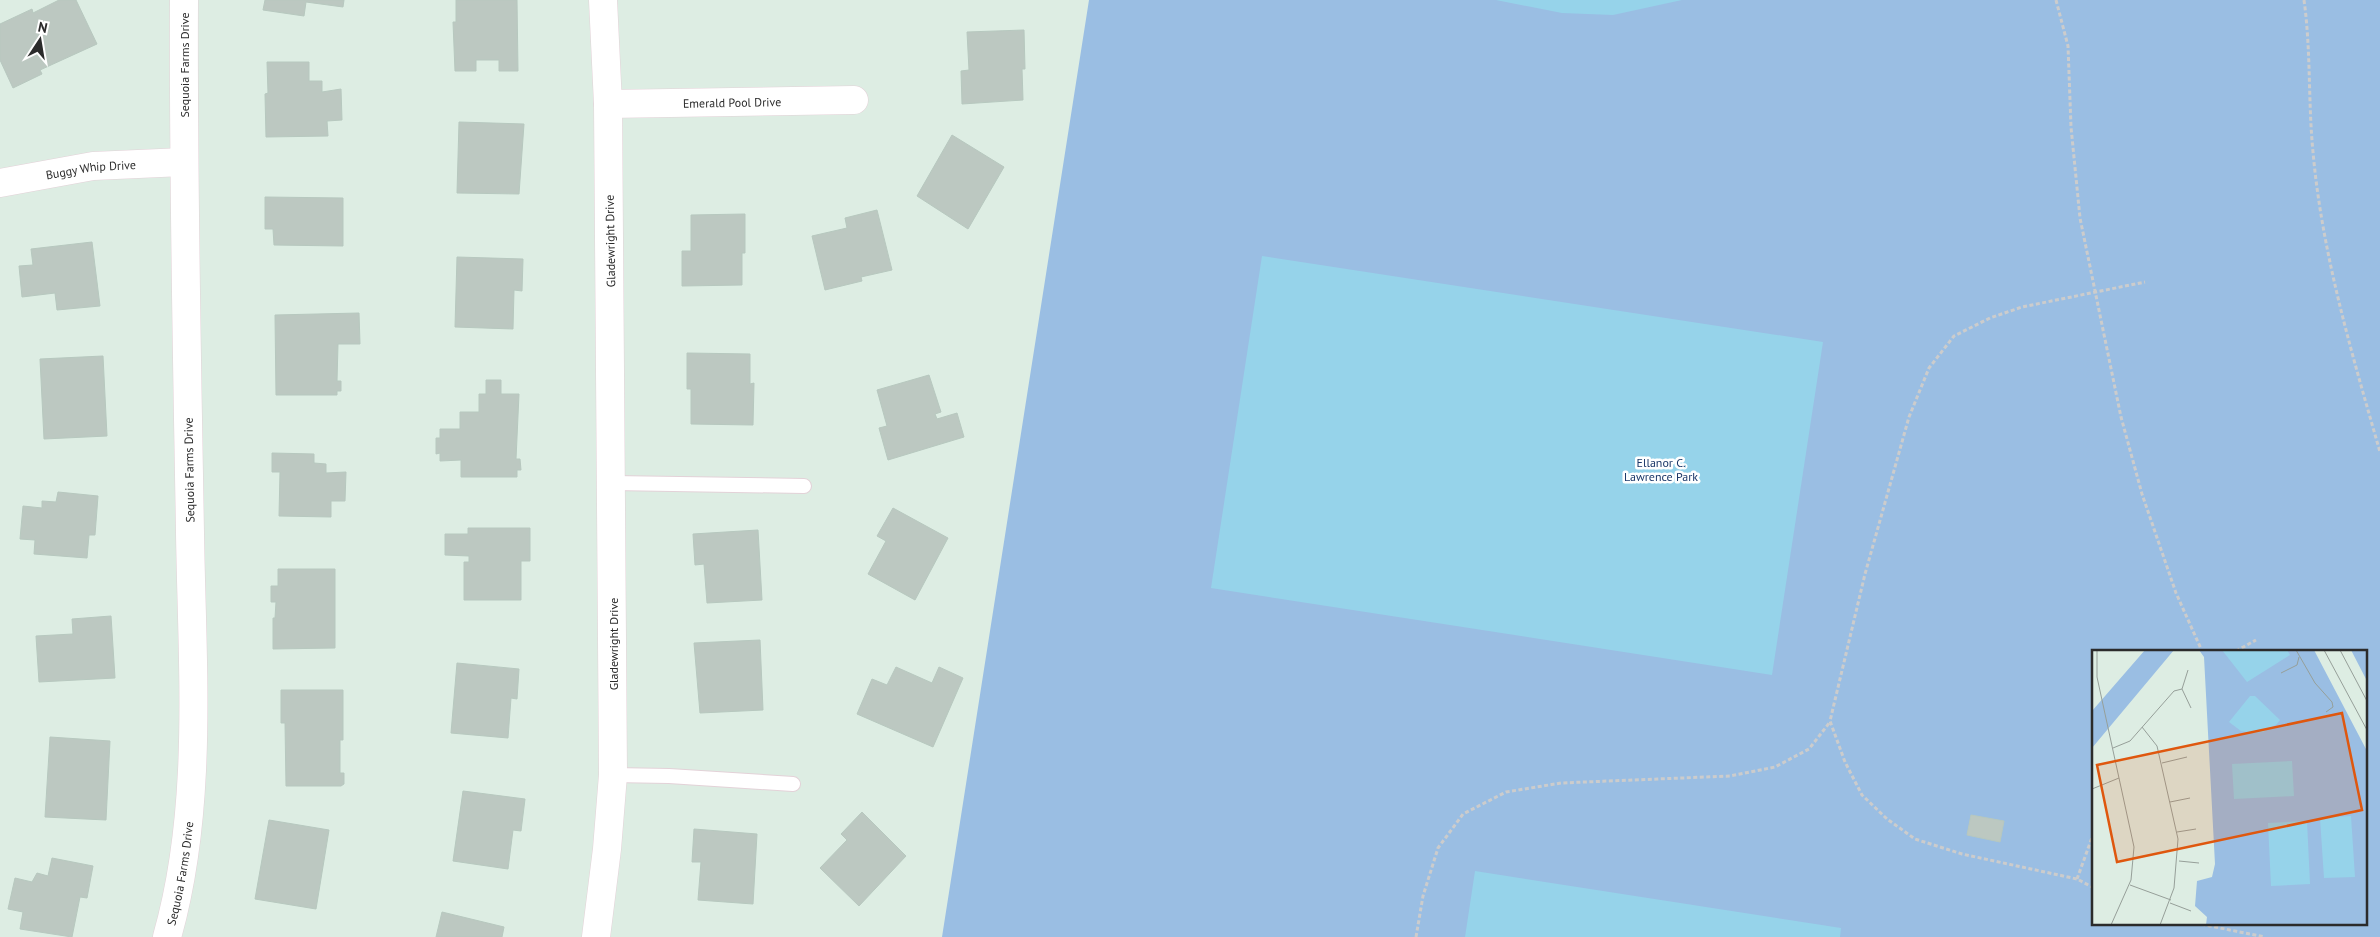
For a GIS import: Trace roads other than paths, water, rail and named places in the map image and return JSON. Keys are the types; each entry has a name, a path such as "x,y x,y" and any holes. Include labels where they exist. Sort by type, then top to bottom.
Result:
{"street":[{"name":"Sequoia Farms Drive","path":"167,937 187,832 193,720 184,162 184,0"},
{"name":"Gladewright Drive","path":"596,937 607,849 613,775 608,104 604,0"},
{"name":"Emerald Pool Drive","path":"608,104 854,100"},
{"name":"Buggy Whip Drive","path":"0,183 93,166 184,162"}],"lane":[{"path":"612,483 804,486"},
{"path":"613,775 670,776 793,784"}],"park label":[{"name":"Ellanor C. Lawrence Park","path":"1661,469"}]}
